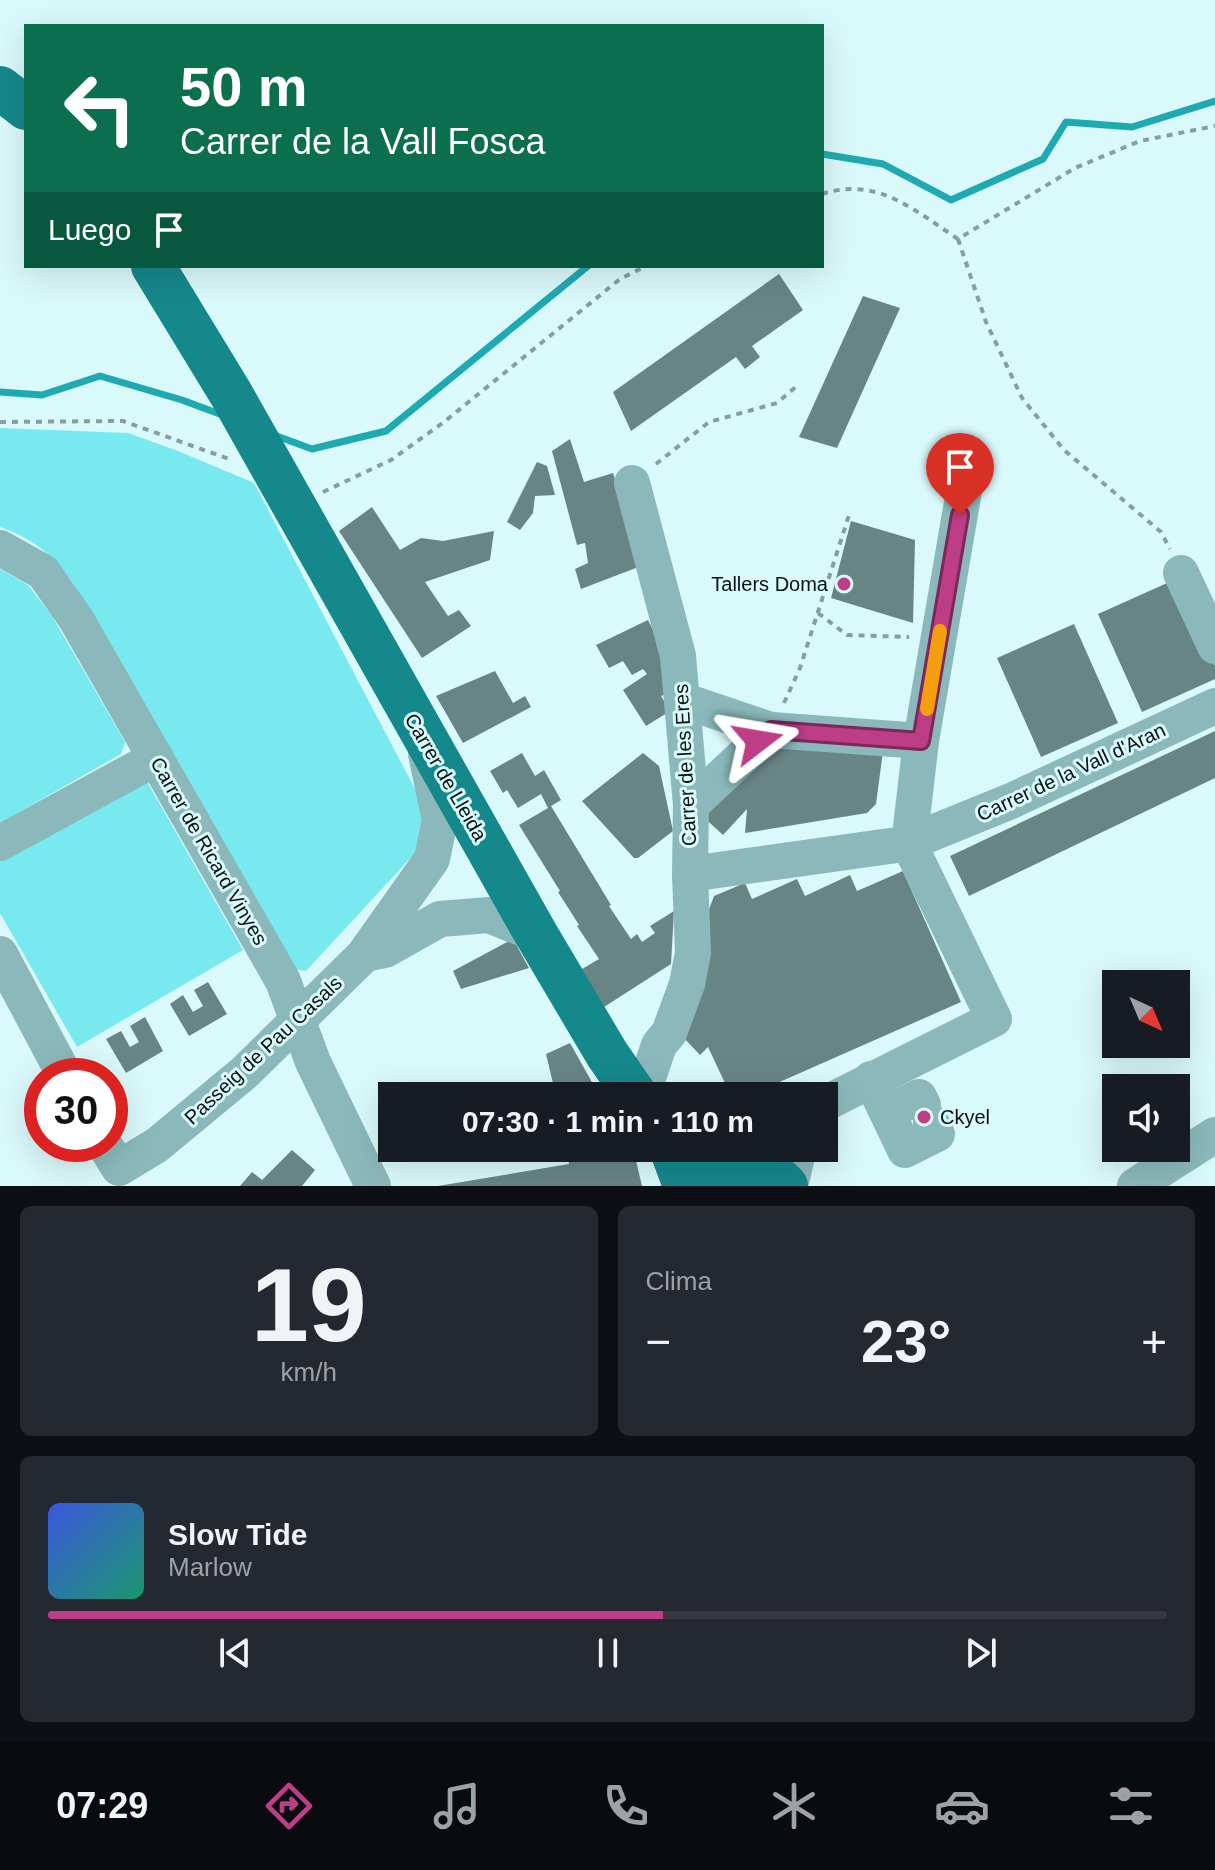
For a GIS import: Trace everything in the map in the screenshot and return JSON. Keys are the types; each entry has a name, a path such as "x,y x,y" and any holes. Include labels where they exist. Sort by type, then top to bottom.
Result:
{"main road":[{"path":"0,88 24,106"},
{"name":"Carrer de Lleida","path":"154,268 231,394 536,934 626,1082"},
{"path":"676,1162 685,1186"}],"street":[{"name":"Carrer de les Eres","path":"632,483 678,656 691,805 693,953 687,984 669,1033 659,1045 647,1082"},
{"path":"838,1097 994,1019 912,841 921,741 965,485"},
{"name":"Carrer de Ricard Vinyes","path":"0,548 43,572 76,619 283,981 313,1062 373,1186"},
{"path":"1181,573 1215,646"},
{"path":"682,700 771,730 921,741"},
{"name":"Carrer de la Vall d'Aran","path":"690,874 912,841 1011,801 1215,706"},
{"path":"691,805 771,730"},
{"name":"Passeig de Pau Casals","path":"128,1152 157,1145 245,1072 364,955 432,859 440,820 423,737"},
{"path":"0,843 156,758"},
{"name":"Passeig de Pau Casals","path":"364,955 385,950 440,919 489,915 536,934"},
{"path":"0,954 55,1058"},
{"path":"607,1054 659,1045"},
{"path":"871,1079 905,1150 937,1134 927,1113"},
{"path":"1135,1186 1215,1135"}],"path":[{"path":"958,239 1075,168 1140,141 1215,126"},
{"path":"824,193 843,187 889,194 958,239 986,322 1022,398 1064,450 1161,532 1181,573"},
{"path":"0,422 123,421 325,491 391,460 444,422 620,279 642,268"},
{"path":"632,483 709,422 777,403 798,385"},
{"path":"771,730 800,668 850,512"},
{"path":"818,613 847,635 939,637"}],"shaded area":[{"path":"0,428 128,433 254,483 425,808 417,851 306,971 295,969 75,586 43,550 24,537 0,527"},
{"path":"0,569 28,585 52,616 125,742 121,754 0,823"},
{"path":"146,780 243,950 77,1047 0,913 0,853"}],"building":[{"path":"779,274 803,310 752,346 760,357 745,369 736,357 631,431 613,392"},
{"path":"863,296 900,308 837,448 799,437"},
{"path":"570,439 584,482 613,473 641,566 581,589 575,569 588,563 585,543 577,545 552,451"},
{"path":"537,462 547,466 555,495 535,496 533,513 520,530 507,522"},
{"path":"372,507 400,550 421,538 443,541 494,531 490,560 425,582 448,616 459,610 471,626 422,658 339,531"},
{"path":"851,521 915,540 913,623 831,598"},
{"path":"1176,579 1215,666 1215,679 1142,712 1098,614"},
{"path":"648,620 659,642 673,691 661,696 670,711 646,726 623,690 647,674 643,669 632,675 623,661 609,668 596,645"},
{"path":"1074,624 1118,723 1041,757 997,658"},
{"path":"495,671 513,703 525,696 531,707 463,743 436,696"},
{"path":"1215,731 1215,778 969,896 950,856"},
{"path":"768,739 883,751 876,804 867,813 745,833 747,809 723,835 699,813"},
{"path":"522,753 535,776 544,770 561,800 551,806 631,939 637,934 642,942 655,933 650,926 674,911 671,964 604,1007 582,969 599,959 519,825 548,808 541,794 518,808 507,790 503,793 490,771"},
{"path":"643,753 659,766 673,831 634,858 582,801"},
{"path":"903,871 961,1002 780,1082 724,1082 708,1047 700,1055 682,1036 705,920 714,896 745,883 752,899 797,879 805,896 850,875 857,891"},
{"path":"513,939 529,968 461,989 453,971"},
{"path":"208,982 227,1014 189,1036 170,1004 183,995 193,1012 203,1006 194,990"},
{"path":"145,1017 163,1051 128,1072 128,1058 117,1058 106,1039 121,1031 130,1047 139,1042 130,1026"},
{"path":"570,1043 592,1082 553,1082 546,1054"},
{"path":"292,1150 315,1170 302,1186 240,1186 252,1172 262,1180"},
{"path":"636,1162 642,1186 438,1186 569,1164"}],"waterway":[{"path":"824,154 883,164 951,200 1043,159 1066,122 1132,127 1215,101"},
{"path":"274,435 312,449 386,431 586,268"},
{"path":"0,392 42,395 100,376 225,416"}],"slow traffic":[{"path":"927,709 940,631"}],"place":[{"name":"Tallers Doma","path":"844,584"},
{"name":"Ckyel","path":"924,1117"}],"route":[{"path":"758,741 771,730 921,741 960,515"}]}
